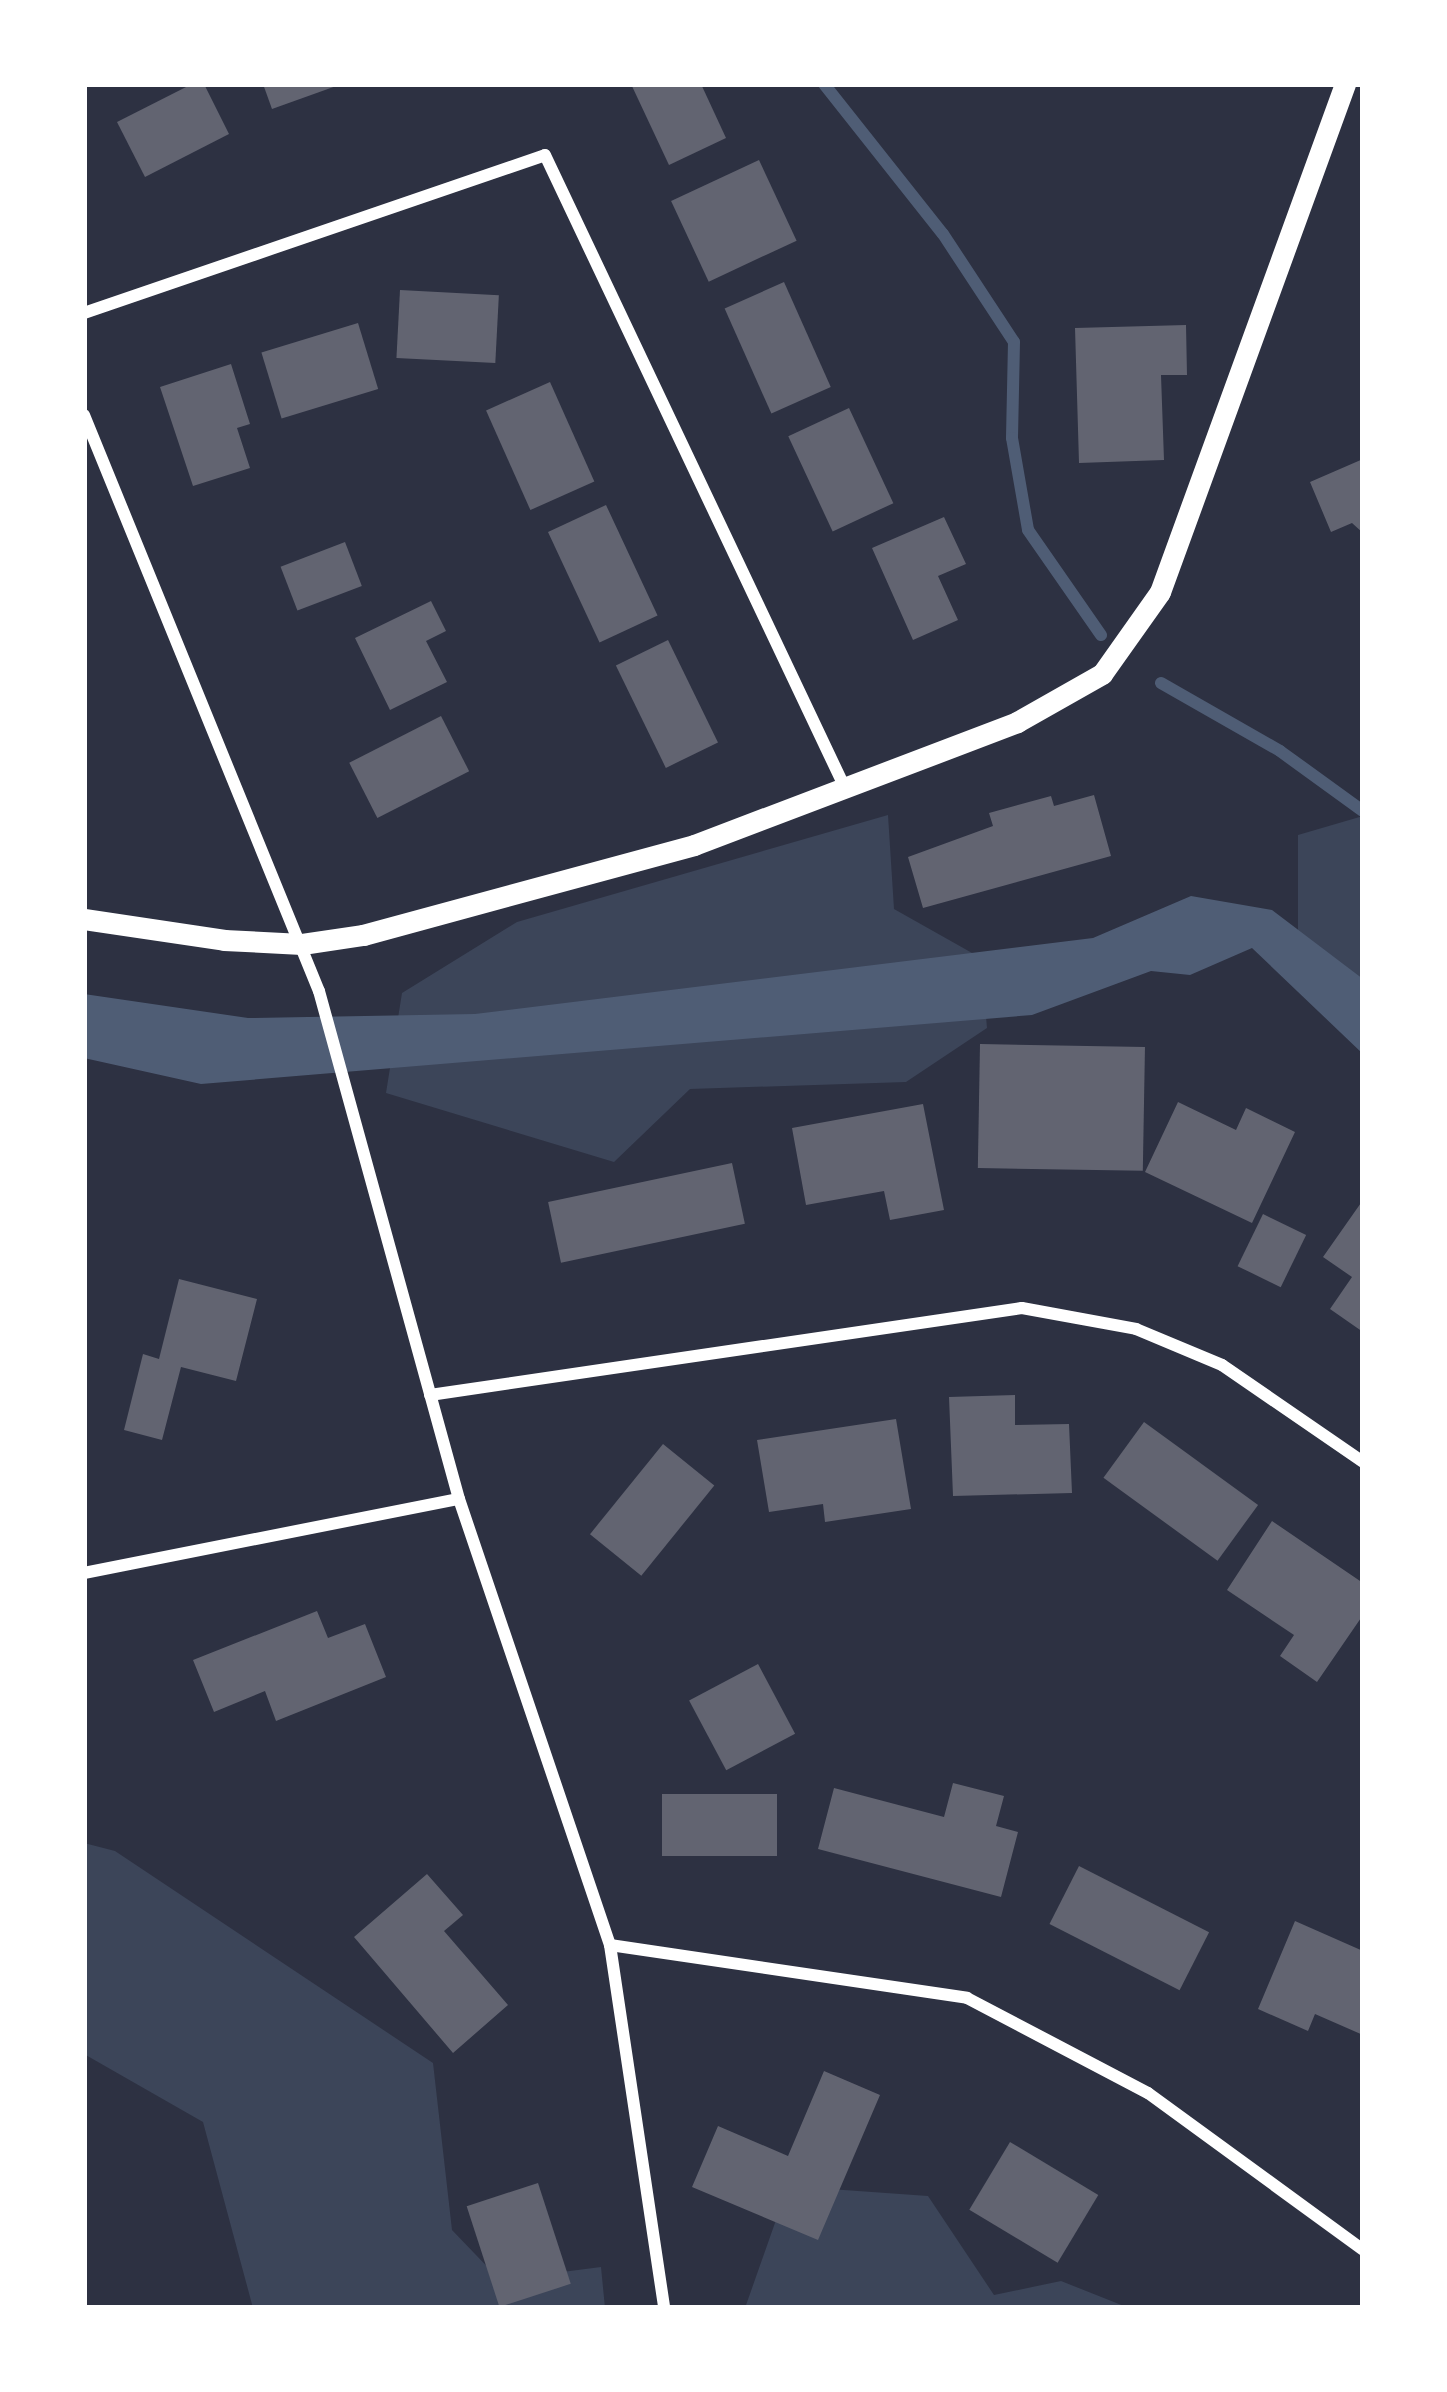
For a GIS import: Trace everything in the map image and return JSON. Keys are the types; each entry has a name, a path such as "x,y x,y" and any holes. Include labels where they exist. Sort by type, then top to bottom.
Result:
{"street":[{"path":"84,920 302,944 364,935 694,845 1017,722 1102,674 1160,592 1339,86"},
{"path":"84,314 545,155 845,788"},
{"path":"84,415 302,944 324,1008 342,1097 458,1498 610,1945 664,2308"},
{"path":"430,1395 1022,1308 1136,1328 1222,1365 1363,1462"},
{"path":"84,1574 458,1498"},
{"path":"610,1945 967,1998 1148,2093 1363,2250"}],"shaded area":[{"path":"888,815 894,909 981,958 987,1028 906,1082 690,1089 614,1162 386,1093 402,993 517,922"},
{"path":"1363,816 1363,997 1298,936 1298,835"},
{"path":"1191,896 1272,910 1363,979 1363,1054 1252,948 1190,975 1151,971 1032,1015 201,1084 84,1058 84,994 248,1018 475,1014 1093,938"},
{"path":"84,1843 115,1851 433,2063 452,2230 500,2280 601,2267 605,2308 253,2308 203,2122 84,2054"},
{"path":"788,2186 928,2196 994,2295 1061,2281 1129,2308 745,2308"}],"building":[{"path":"192,84 204,84 229,134 145,177 117,122"},
{"path":"263,84 339,84 339,85 272,109"},
{"path":"631,84 701,84 726,138 669,165"},
{"path":"759,160 797,241 709,282 671,201"},
{"path":"784,282 831,387 771,413 725,308"},
{"path":"400,290 499,295 495,363 396,358"},
{"path":"358,323 378,389 282,419 261,353"},
{"path":"1186,325 1187,375 1161,375 1164,460 1079,463 1075,328"},
{"path":"231,364 250,424 237,428 250,468 193,486 160,387"},
{"path":"550,382 594,482 530,510 486,410"},
{"path":"849,408 893,503 833,531 788,436"},
{"path":"1363,459 1363,533 1352,523 1331,532 1310,482"},
{"path":"606,505 658,616 600,643 548,532"},
{"path":"944,517 966,564 938,576 958,620 913,640 872,548"},
{"path":"345,542 362,586 297,611 281,567"},
{"path":"431,601 446,631 426,641 447,682 390,710 355,638"},
{"path":"668,640 718,742 666,768 616,665"},
{"path":"441,716 469,771 377,818 349,763"},
{"path":"1094,795 1111,856 923,908 908,857 993,826 989,813 1051,796 1054,806"},
{"path":"980,1044 1145,1047 1143,1171 978,1168"},
{"path":"1178,1102 1236,1130 1246,1108 1295,1132 1252,1223 1145,1172"},
{"path":"923,1104 944,1210 890,1220 884,1191 806,1205 792,1128"},
{"path":"732,1163 745,1224 561,1263 548,1202"},
{"path":"1363,1200 1363,1332 1330,1309 1352,1277 1323,1257"},
{"path":"1263,1214 1306,1235 1281,1287 1238,1266"},
{"path":"179,1279 257,1299 236,1381 181,1367 162,1440 124,1430 143,1354 159,1359"},
{"path":"1015,1395 1015,1425 1069,1424 1072,1493 953,1496 949,1397"},
{"path":"896,1419 911,1509 825,1522 823,1504 769,1512 757,1440"},
{"path":"1144,1422 1258,1505 1218,1561 1103,1478"},
{"path":"663,1444 714,1486 641,1576 590,1534"},
{"path":"1272,1521 1363,1583 1363,1615 1317,1682 1280,1656 1294,1635 1227,1590"},
{"path":"317,1611 328,1638 365,1624 386,1677 276,1721 265,1691 214,1712 193,1660"},
{"path":"758,1664 795,1734 726,1770 689,1701"},
{"path":"953,1783 1004,1796 996,1826 1018,1832 1001,1897 818,1849 834,1788 944,1817"},
{"path":"662,1794 777,1794 777,1856 662,1856"},
{"path":"1079,1866 1209,1932 1180,1990 1049,1924"},
{"path":"427,1874 463,1915 444,1931 508,2005 453,2053 354,1937"},
{"path":"1295,1921 1363,1951 1363,2035 1315,2014 1308,2031 1258,2009"},
{"path":"824,2071 880,2095 818,2240 692,2187 718,2126 788,2156"},
{"path":"1010,2142 1098,2195 1058,2263 969,2210"},
{"path":"538,2183 571,2284 499,2307 467,2206"}],"waterway":[{"path":"824,84 943,234 1014,342 1012,438 1028,530 1101,635"},
{"path":"1161,683 1280,751 1363,811"}]}
